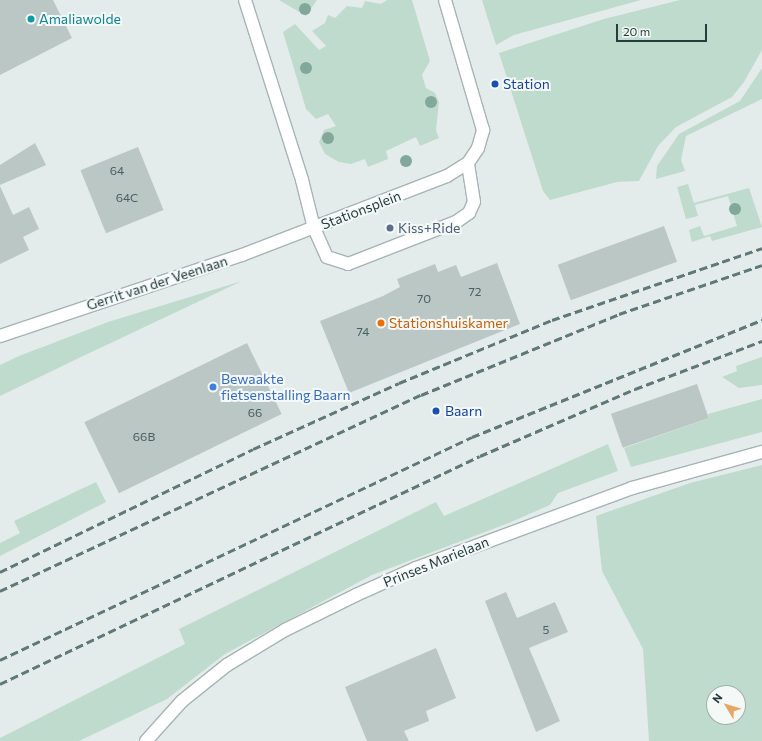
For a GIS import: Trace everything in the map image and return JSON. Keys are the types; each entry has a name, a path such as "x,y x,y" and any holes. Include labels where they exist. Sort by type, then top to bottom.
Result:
{"street":[{"name":"Stationsplein","path":"245,0 302,180 314,228 447,176 468,163 478,148 483,130 445,0"},
{"path":"314,228 327,257 348,264 456,222 469,213 474,202 468,163"},
{"name":"Gerrit van der Veenlaan","path":"0,336 314,228"},
{"name":"Prinses Marielaan","path":"146,741 182,701 227,665 285,630 356,595 416,568 624,490 762,452"}],"green space":[{"path":"279,0 317,0 306,16"},
{"path":"387,0 412,0 430,61 422,75 426,88 435,93 439,102 436,130 439,138 420,146 416,137 386,151 388,159 368,167 365,159 351,164 339,162 325,154 319,142 324,130 336,126 328,114 316,119 306,109 283,32 295,24 319,50 326,46 312,31 325,23 328,15 335,18 347,6 362,8 365,1 381,4"},
{"path":"482,0 641,0 514,35 496,45"},
{"path":"680,0 762,0 762,50 744,82 732,97 676,127 658,146 639,181 617,182 550,200 543,191 499,53 604,19"},
{"path":"762,68 762,99 686,136 681,160 685,171 656,179 657,166 679,134 740,101"},
{"path":"688,184 694,203 749,188 762,227 712,241 710,236 692,242 689,230 700,226 704,236 737,226 728,196 695,205 698,216 686,219 677,187"},
{"path":"242,281 0,396 0,365 19,356 108,322"},
{"path":"762,357 762,385 739,388 722,377 737,371 736,366"},
{"path":"762,399 762,432 631,467 624,448 709,418 708,414"},
{"path":"608,444 618,471 558,493 550,505 511,522 372,575 225,654 167,699 79,741 0,741 0,738 185,644 179,629 436,502 444,516"},
{"path":"762,465 762,741 649,741 643,649 602,571 596,516 690,483"},
{"path":"96,482 106,502 0,556 0,543 20,533 14,521"}],"building":[{"name":"Amaliawolde","path":"0,0 53,0 72,38 0,75"},
{"path":"35,143 46,165 0,185 0,165"},
{"path":"138,147 163,210 106,233 81,170"},
{"path":"0,186 13,215 29,207 39,229 23,237 29,250 0,264"},
{"path":"664,226 677,262 571,300 558,265"},
{"path":"497,263 520,324 349,393 320,321 383,296 400,287 397,279 435,264 438,272 456,265 461,277"},
{"path":"247,343 282,414 119,493 84,422"},
{"path":"697,384 709,418 623,448 611,414"},
{"path":"506,592 517,618 555,602 568,632 529,648 560,721 536,732 485,601"},
{"path":"436,648 456,698 426,711 429,721 404,731 409,741 367,741 345,687"}],"railway":[{"path":"0,572 253,449 399,383 552,320 762,248"},
{"path":"0,591 421,395 619,314 762,265"},
{"path":"0,660 472,437 762,320"},
{"path":"0,684 480,456 635,389 762,341"}],"place":[{"name":"Amaliawolde","path":"31,19"},
{"name":"Station","path":"495,84"},
{"name":"Kiss+Ride","path":"390,228"},
{"name":"Stationshuiskamer","path":"381,323"},
{"name":"Bewaakte fietsenstalling Baarn","path":"213,387"},
{"name":"Baarn","path":"436,411"}]}
